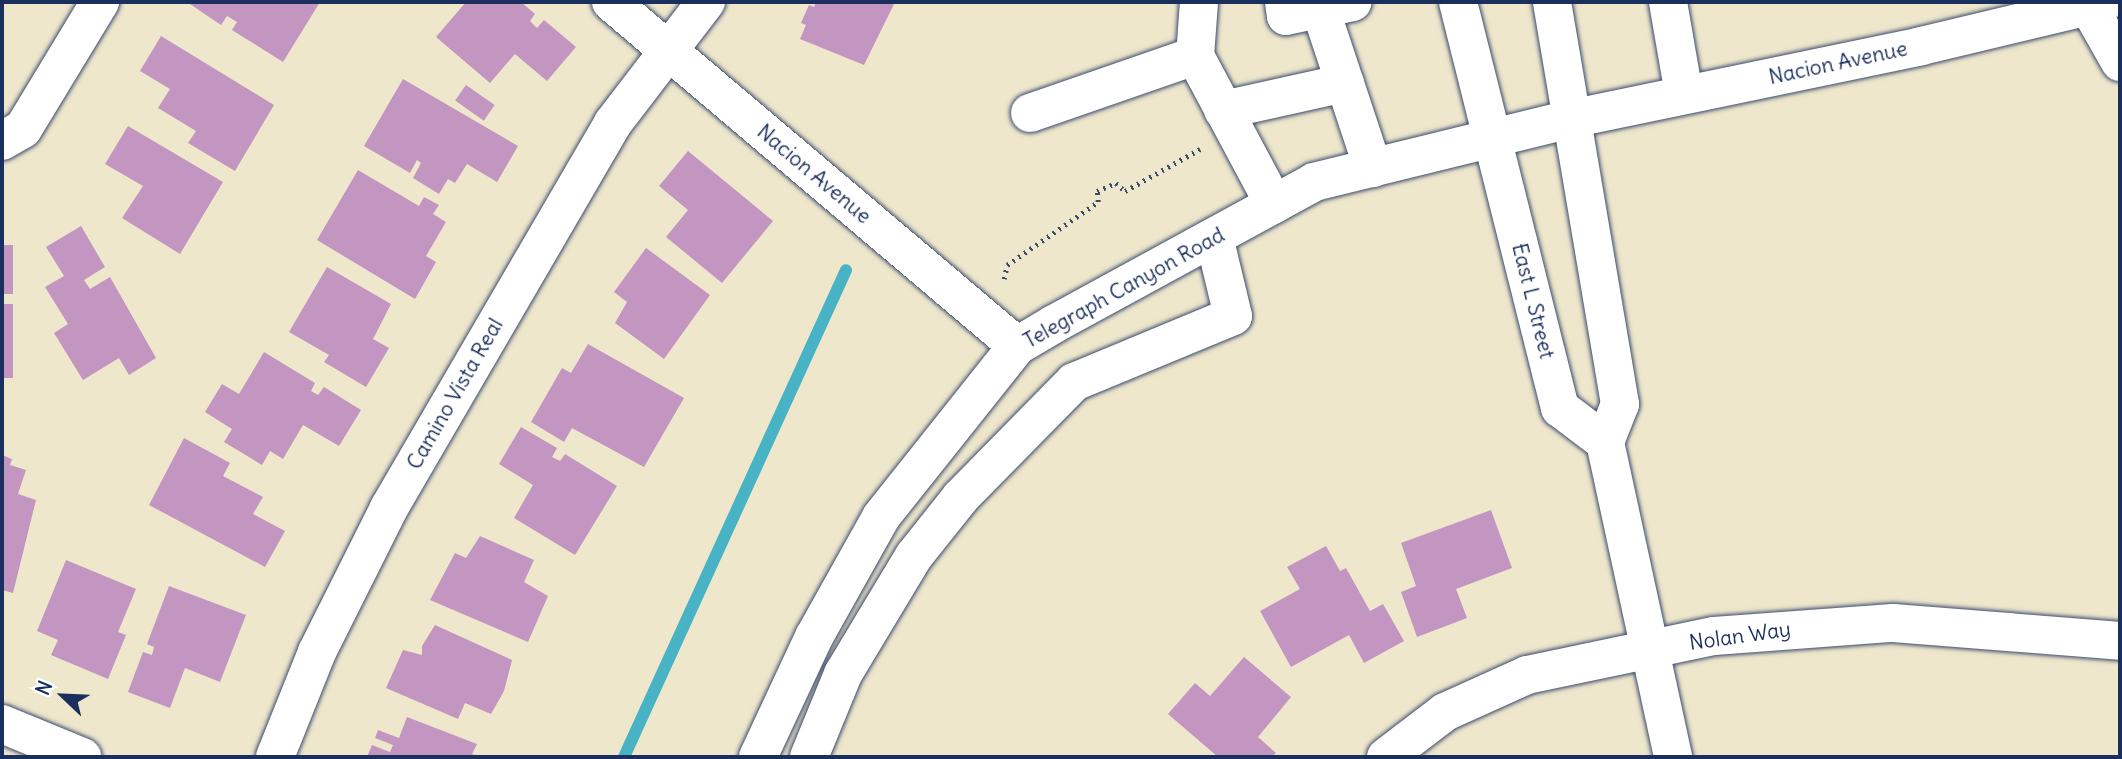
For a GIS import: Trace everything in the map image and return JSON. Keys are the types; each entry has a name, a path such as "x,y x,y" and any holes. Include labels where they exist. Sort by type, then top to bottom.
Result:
{"street":[{"path":"2,141 23,129 100,2"},
{"name":"Nacion Avenue","path":"611,2 1017,346"},
{"name":"Camino Vista Real","path":"275,757 317,652 389,508 613,123 706,2"},
{"path":"1199,2 1195,56 1274,204"},
{"path":"1458,2 1491,139"},
{"path":"1552,2 1620,404 1605,442 1673,757"},
{"path":"1668,2 1684,95"},
{"path":"1319,4 1373,168"},
{"path":"2097,5 2120,62"},
{"name":"Nacion Avenue","path":"1570,119 2097,5"},
{"path":"1030,113 1195,56"},
{"path":"1230,121 1345,83"},
{"name":"Telegraph Canyon Road","path":"758,757 814,638 881,517 1017,346 1314,182 1570,119"},
{"name":"East L Street","path":"1491,139 1560,408 1605,442"},
{"path":"808,757 843,674 914,556 961,497 1074,382 1233,316 1214,237"},
{"name":"Nolan Way","path":"1386,757 1445,712 1527,675 1744,631 1894,623 2120,641"},
{"path":"2,724 82,757"}],"path":[{"path":"1004,279 1007,265 1098,202 1097,191 1116,183 1125,191 1230,121"}],"building":[{"path":"187,2 320,2 283,62 232,30 237,22 227,16 221,25"},
{"path":"466,2 521,2 535,14 530,21 537,28 544,20 576,47 547,81 515,54 490,83 436,37"},
{"path":"816,2 895,2 864,65 800,39 806,25 801,23 809,5 814,7"},
{"path":"161,36 274,105 235,171 188,143 196,131 158,108 170,89 140,71"},
{"path":"403,79 518,146 497,182 467,164 455,183 448,179 439,194 413,178 421,163 417,160 410,173 364,146"},
{"path":"466,85 495,105 484,121 455,101"},
{"path":"128,126 223,182 180,254 122,218 143,186 105,164"},
{"path":"688,151 773,221 722,283 666,237 688,210 659,186"},
{"path":"358,170 419,206 424,197 439,205 433,214 446,222 426,256 436,262 415,299 317,240"},
{"path":"81,226 105,267 84,280 90,289 110,277 156,358 129,375 119,358 83,380 54,333 68,324 45,287 64,276 46,247"},
{"path":"2,245 13,245 13,294 2,294"},
{"path":"646,248 710,295 664,359 615,323 627,302 614,292"},
{"path":"327,267 391,304 373,339 389,348 366,387 324,362 329,355 289,332"},
{"path":"2,304 13,304 13,378 2,378"},
{"path":"588,344 684,398 644,467 572,428 564,442 531,422 562,368 571,373"},
{"path":"264,352 315,383 311,391 318,395 324,387 361,410 339,446 303,425 283,459 270,451 262,465 224,442 232,429 205,412 222,384 239,394"},
{"path":"521,427 557,448 552,457 560,461 565,454 617,486 575,555 514,518 533,485 499,464"},
{"path":"184,438 230,463 223,476 263,497 253,514 285,531 265,567 149,505"},
{"path":"2,455 12,459 10,465 26,470 18,494 36,500 13,593 2,590"},
{"path":"1491,510 1512,568 1456,589 1467,618 1417,637 1401,592 1416,586 1401,543"},
{"path":"480,536 534,560 524,582 548,596 528,642 430,600 455,553 466,558"},
{"path":"1326,546 1340,571 1346,568 1370,611 1383,604 1404,641 1364,663 1349,635 1291,667 1260,611 1300,589 1287,567"},
{"path":"66,560 136,589 118,632 126,635 108,679 51,655 58,640 37,631"},
{"path":"169,586 246,615 220,682 185,668 170,708 128,692 143,652 152,655 154,647 147,644"},
{"path":"435,625 512,660 504,691 491,714 465,703 458,719 386,688 403,650 422,655 422,646"},
{"path":"1244,657 1291,697 1258,737 1276,753 1272,757 1218,757 1168,714 1195,683 1210,696"},
{"path":"407,717 477,744 472,754 481,757 367,757 372,745 390,752 393,745 375,738 378,730 399,738"}],"waterway":[{"path":"624,757 846,270"}]}
